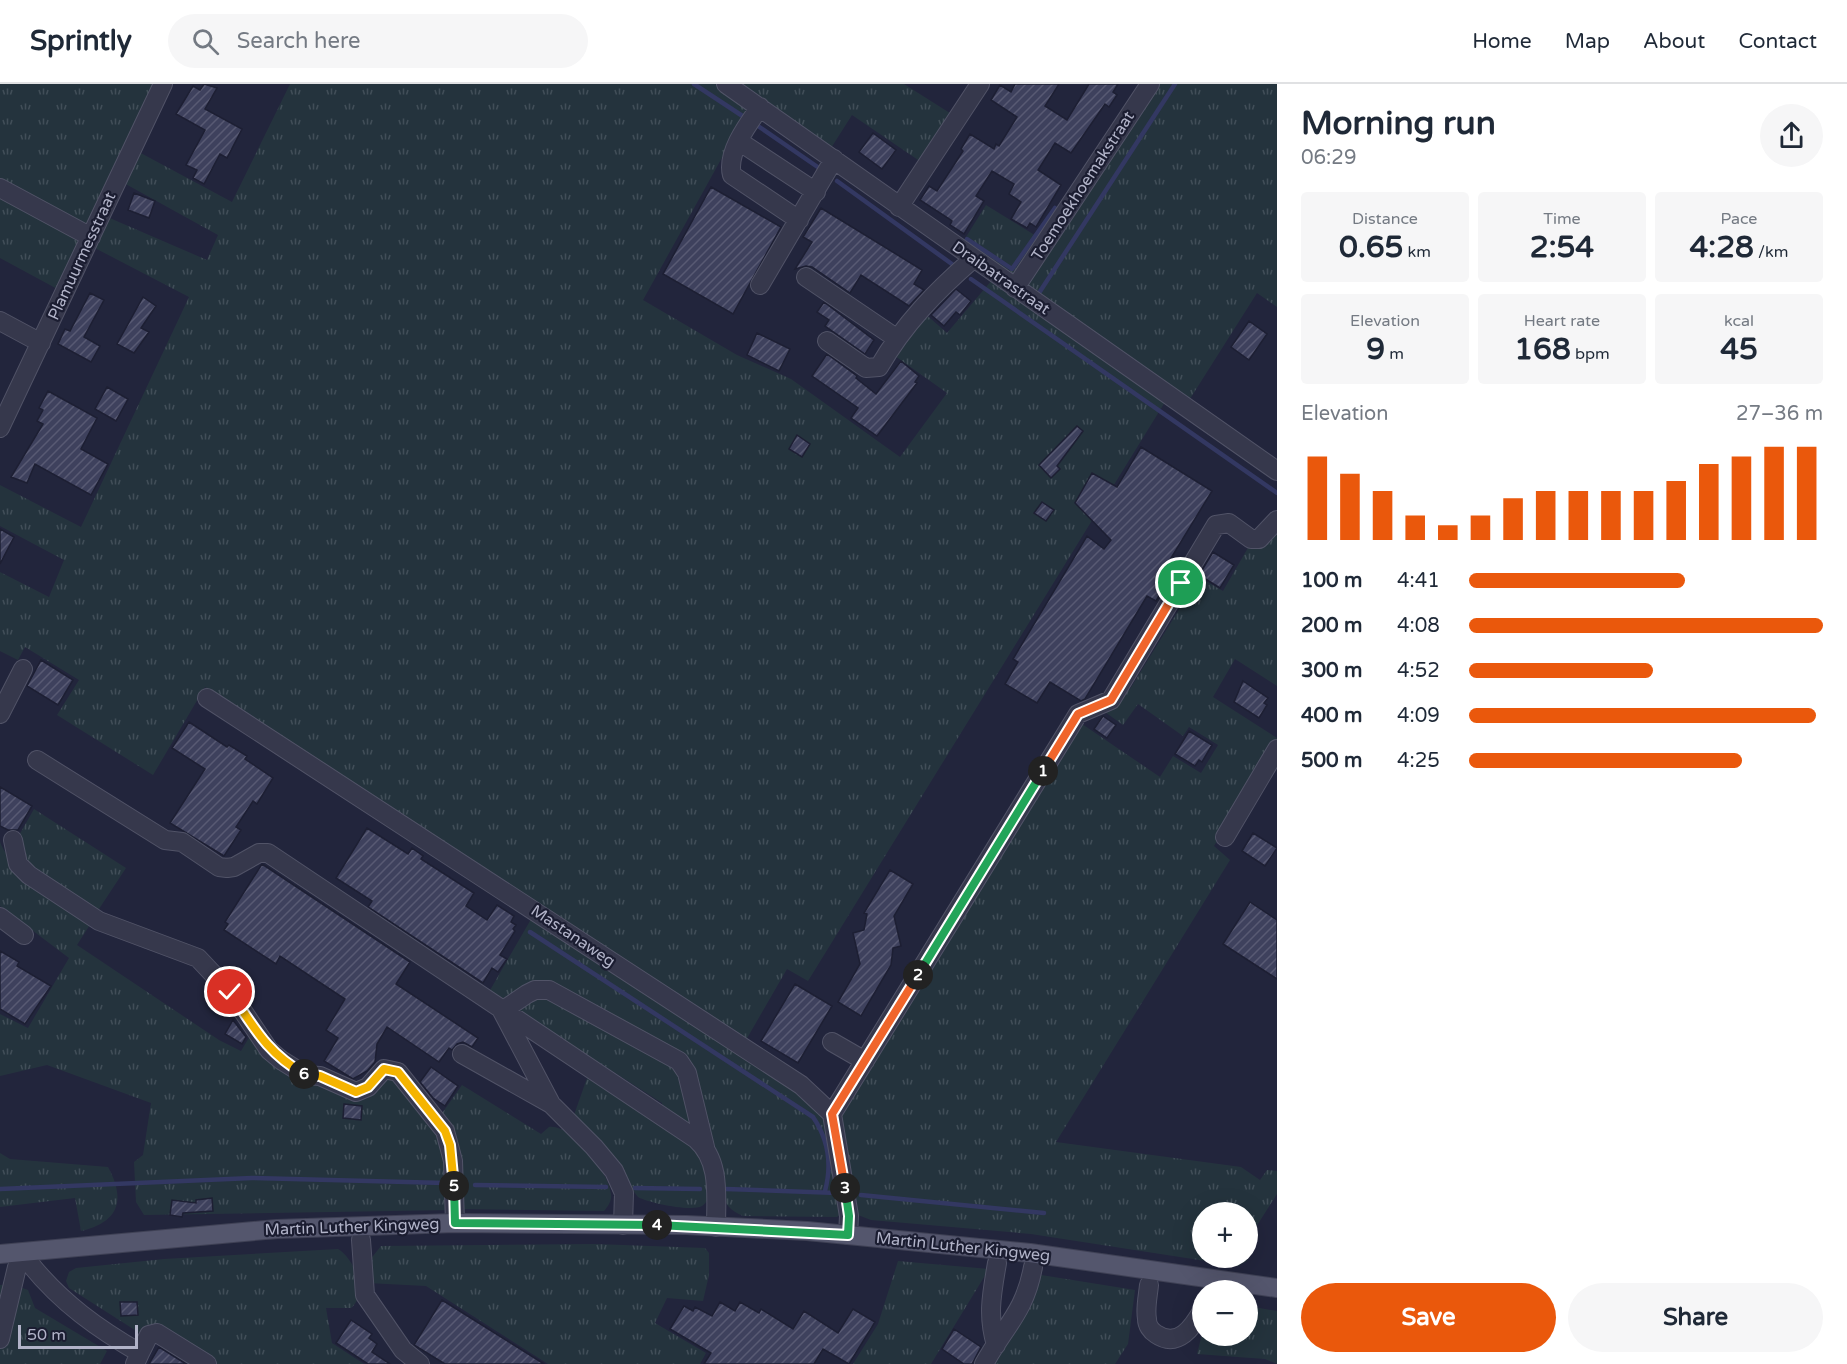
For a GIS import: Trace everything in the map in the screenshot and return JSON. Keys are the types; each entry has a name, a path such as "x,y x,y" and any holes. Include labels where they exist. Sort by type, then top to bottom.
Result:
{"main road":[{"name":"Martin Luther Kingweg","path":"0,1254 277,1229 455,1223 716,1227 848,1235 1030,1254 1277,1288"}],"street":[{"name":"Plamuurmesstraat","path":"0,428 163,84"},
{"name":"Draibatrastraat","path":"726,84 972,259 1277,471"},
{"path":"899,207 980,84"},
{"name":"Toemoekhoemakstraat","path":"1015,288 1150,84"},
{"path":"760,107 746,127 729,166 732,175 799,220"},
{"path":"740,142 816,192"},
{"path":"760,285 834,159"},
{"path":"0,188 90,237"},
{"path":"827,341 866,369 879,367 896,338 922,306 972,259"},
{"path":"806,277 896,338"},
{"path":"0,321 41,343"},
{"path":"848,1235 849,1216 832,1114 1078,714 1111,700 1216,525 1229,523 1244,535 1258,539 1277,520"},
{"path":"0,714 23,669"},
{"name":"Mastanaweg","path":"207,698 441,848 669,1001 801,1085 832,1114"},
{"path":"1224,837 1277,749"},
{"path":"37,760 165,840 182,843 219,867 234,867 259,853 268,853 705,1147"},
{"path":"13,840 18,864 29,875 99,921 198,958 230,992 270,1050 305,1075 320,1076 356,1092 368,1087 384,1069 398,1072 434,1114 447,1138 453,1161 455,1223"},
{"path":"0,917 24,935"},
{"path":"502,1011 527,994 549,990 679,1060 687,1073 705,1147 715,1172 716,1227"},
{"path":"502,1011 551,1104"},
{"path":"832,1042 865,1060"},
{"path":"462,1054 551,1104 594,1147 614,1171 624,1193 623,1225"},
{"path":"361,1240 366,1295 403,1350 420,1364"},
{"path":"996,1345 990,1324 989,1306 997,1263"},
{"path":"0,1339 24,1266 81,1317 138,1359 149,1335 157,1333 207,1364"},
{"path":"984,1364 1021,1308 1029,1291 1032,1267"},
{"path":"1149,1285 1146,1319 1151,1330 1163,1338 1176,1340 1186,1334 1192,1325"}],"green space":[{"path":"0,84 158,84 88,232 0,184"},
{"path":"290,84 715,84 749,109 643,300 737,355 791,379 900,457 947,393 895,356 922,311 947,333 992,280 1165,402 808,981 787,969 746,1040 205,687 153,775 57,715 79,680 25,647 18,660 0,651 0,572 49,597 64,560 0,526 0,485 81,527 189,297 91,246 105,216 207,260 218,235 122,182 137,151 232,202"},
{"path":"737,84 904,84 953,115 921,162 852,115 831,148"},
{"path":"1157,84 1277,84 1277,307 1257,293 1188,402 1033,297 1027,284"},
{"path":"0,192 86,237 61,291 0,258"},
{"path":"986,205 1041,239 1015,277 961,245"},
{"path":"1277,528 1277,686 1235,659 1213,697 1277,738 1277,741 1214,846 1230,860 1056,1142 1241,1167 1260,1180 1267,1170 1277,1171 1277,1194 1258,1224 1258,1202 1192,1202 1192,1259 1031,1234 871,1220 858,1215 839,1118 1082,724 1160,777 1173,756 1201,773 1218,745 1189,727 1183,736 1138,704 1123,725 1105,712 1130,689 1199,577 1223,591 1249,546"},
{"path":"34,809 126,868 95,915 31,873 18,837"},
{"path":"0,841 5,851 26,873 93,920 77,945 219,1040 241,1051 253,1031 320,1080 363,1099 388,1076 432,1116 442,1131 452,1210 144,1215 136,1202 134,1162 143,1155 151,1103 47,1065 0,1076 0,1014 28,1028 69,958 0,906"},
{"path":"534,914 800,1090 827,1121 841,1214 837,1217 743,1216 735,1211 726,1202 720,1178 713,1164 663,1110 662,1103 489,992"},
{"path":"587,1078 689,1143 701,1155 710,1183 708,1197 702,1206 680,1207 638,1197 574,1115"},
{"path":"462,1085 541,1134 549,1127 558,1128 578,1141 597,1162 609,1185 611,1199 604,1211 458,1209 440,1116"},
{"path":"0,1153 10,1159 108,1167 117,1190 116,1208 104,1222 81,1231 75,1198 0,1207"},
{"path":"595,1244 705,1248 709,1253 709,1275 703,1301 667,1298 655,1323 706,1353 700,1364 548,1364 426,1286 368,1283 369,1261 381,1246"},
{"path":"338,1249 350,1260 354,1268 359,1294 351,1308 326,1308 332,1343 364,1364 188,1364 69,1288 66,1281 69,1272 76,1268 164,1259"},
{"path":"898,1261 989,1269 931,1364 853,1364 878,1324"},
{"path":"1035,1274 1135,1290 1128,1344 1115,1364 989,1364"},
{"path":"0,1285 14,1285 28,1290 35,1308 107,1351 100,1364 0,1364"},
{"path":"1258,1308 1277,1311 1277,1364 1265,1359 1197,1354 1199,1346 1258,1346"}],"building":[{"path":"204,84 217,88 205,109 242,129 227,158 220,154 204,184 193,178 197,170 186,165 205,130 176,114 193,86 200,90"},
{"path":"1015,84 1059,84 1045,106 1067,120 1089,84 1118,84 1113,92 1117,95 1109,107 1105,104 1071,153 1055,143 1038,170 1061,185 1036,227 1030,223 1027,228 1011,219 1021,202 1009,194 1014,184 992,171 976,196 984,201 964,234 950,225 952,221 920,200 929,186 937,191 963,151 961,149 970,134 994,149 996,144 999,146 1017,117 991,100 1000,85 1011,92"},
{"path":"873,133 896,150 882,169 859,152"},
{"path":"711,187 781,227 733,314 663,274"},
{"path":"134,193 155,201 149,218 128,210"},
{"path":"821,208 922,270 914,284 924,290 909,306 861,275 850,293 812,267 795,269 812,242 803,237"},
{"path":"956,289 971,301 960,315 956,312 944,326 931,315"},
{"path":"90,293 104,300 84,337 100,346 91,362 58,344 65,329 70,331"},
{"path":"143,297 156,306 141,328 149,332 134,353 117,344"},
{"path":"824,302 874,340 865,354 825,326 829,320 817,312"},
{"path":"1249,321 1267,334 1249,360 1231,347"},
{"path":"757,333 790,349 779,371 747,355"},
{"path":"827,354 857,376 856,378 876,394 901,361 919,376 915,382 917,383 877,436 851,418 858,408 812,376"},
{"path":"107,387 128,399 116,421 95,409"},
{"path":"48,391 97,418 81,449 108,464 91,495 35,464 27,483 11,477 43,424 37,421 43,410 39,408"},
{"path":"1077,426 1083,431 1057,466 1060,469 1051,478 1039,465"},
{"path":"797,435 810,444 802,457 789,449"},
{"path":"1141,447 1212,491 1160,576 1168,581 1156,601 1147,596 1085,699 1081,701 1050,682 1037,703 1005,684 1018,662 1013,659 1087,536 1104,549 1111,540 1075,503 1092,473 1117,487"},
{"path":"1042,502 1054,510 1046,521 1034,513"},
{"path":"0,529 14,537 0,564"},
{"path":"1213,552 1234,565 1220,588 1199,575"},
{"path":"41,660 73,680 58,705 27,686"},
{"path":"1243,681 1268,698 1264,703 1267,705 1259,718 1234,702"},
{"path":"1103,716 1116,725 1107,738 1094,729"},
{"path":"189,722 227,747 229,745 247,756 245,759 273,778 257,804 253,801 236,827 241,830 224,856 170,823 205,769 172,748"},
{"path":"1189,731 1212,745 1202,762 1199,760 1195,766 1175,754"},
{"path":"0,787 32,806 18,830 8,830 0,826"},
{"path":"367,828 408,854 412,848 423,856 421,859 474,893 466,906 487,920 497,905 514,916 511,922 516,925 513,929 515,931 500,955 507,959 498,972 492,968 483,983 368,907 372,901 336,878"},
{"path":"1253,833 1277,848 1265,866 1242,851"},
{"path":"262,864 410,962 396,984 478,1038 472,1047 463,1042 457,1044 452,1050 449,1048 439,1062 387,1027 377,1044 375,1062 367,1071 353,1079 324,1061 338,1038 326,1030 345,999 280,956 276,964 224,930 228,924 225,922"},
{"path":"890,870 913,884 894,916 901,946 893,948 891,965 861,1016 838,1002 860,964 853,933 864,930 867,914 864,913"},
{"path":"1250,902 1277,920 1277,979 1223,944"},
{"path":"0,951 19,962 17,966 51,986 25,1024 0,1009"},
{"path":"795,984 832,1006 798,1063 761,1041"},
{"path":"233,1020 246,1037 242,1044 225,1034"},
{"path":"431,1067 458,1086 445,1106 433,1098 420,1082"},
{"path":"344,1104 362,1106 361,1120 343,1118"},
{"path":"212,1198 213,1211 183,1213 182,1217 170,1215 172,1200 196,1203 196,1200"},
{"path":"442,1300 544,1364 445,1364 414,1345"},
{"path":"120,1302 137,1302 138,1315 121,1316"},
{"path":"720,1302 735,1311 740,1302 759,1313 761,1309 793,1329 804,1311 838,1333 853,1309 875,1322 849,1364 823,1349 814,1364 704,1364 711,1353 670,1329 684,1306 693,1311 695,1307 712,1316"},
{"path":"351,1320 372,1334 369,1338 377,1344 372,1352 390,1364 368,1364 336,1343"},
{"path":"954,1329 981,1347 972,1364 964,1364 942,1349"},
{"path":"159,1347 186,1364 149,1364"}],"waterway":[{"path":"694,84 744,117"},
{"path":"1039,293 1175,84"},
{"path":"758,126 822,170"},
{"path":"837,181 956,267"},
{"path":"967,239 1012,269 1055,208"},
{"path":"971,279 1277,493"},
{"path":"530,932 813,1117 822,1134 827,1152 828,1172 825,1191"},
{"path":"0,1189 252,1178 445,1183"},
{"path":"475,1185 606,1187"},
{"path":"635,1188 700,1189"},
{"path":"726,1189 837,1193"},
{"path":"861,1195 1044,1213"}],"route":[{"path":"230,992 270,1050 305,1075 320,1076 356,1092 368,1087 384,1069 398,1072 434,1114 445,1131 453,1161 455,1223 686,1225 848,1235 849,1216 832,1114 1078,714 1111,700 1181,583"}]}
